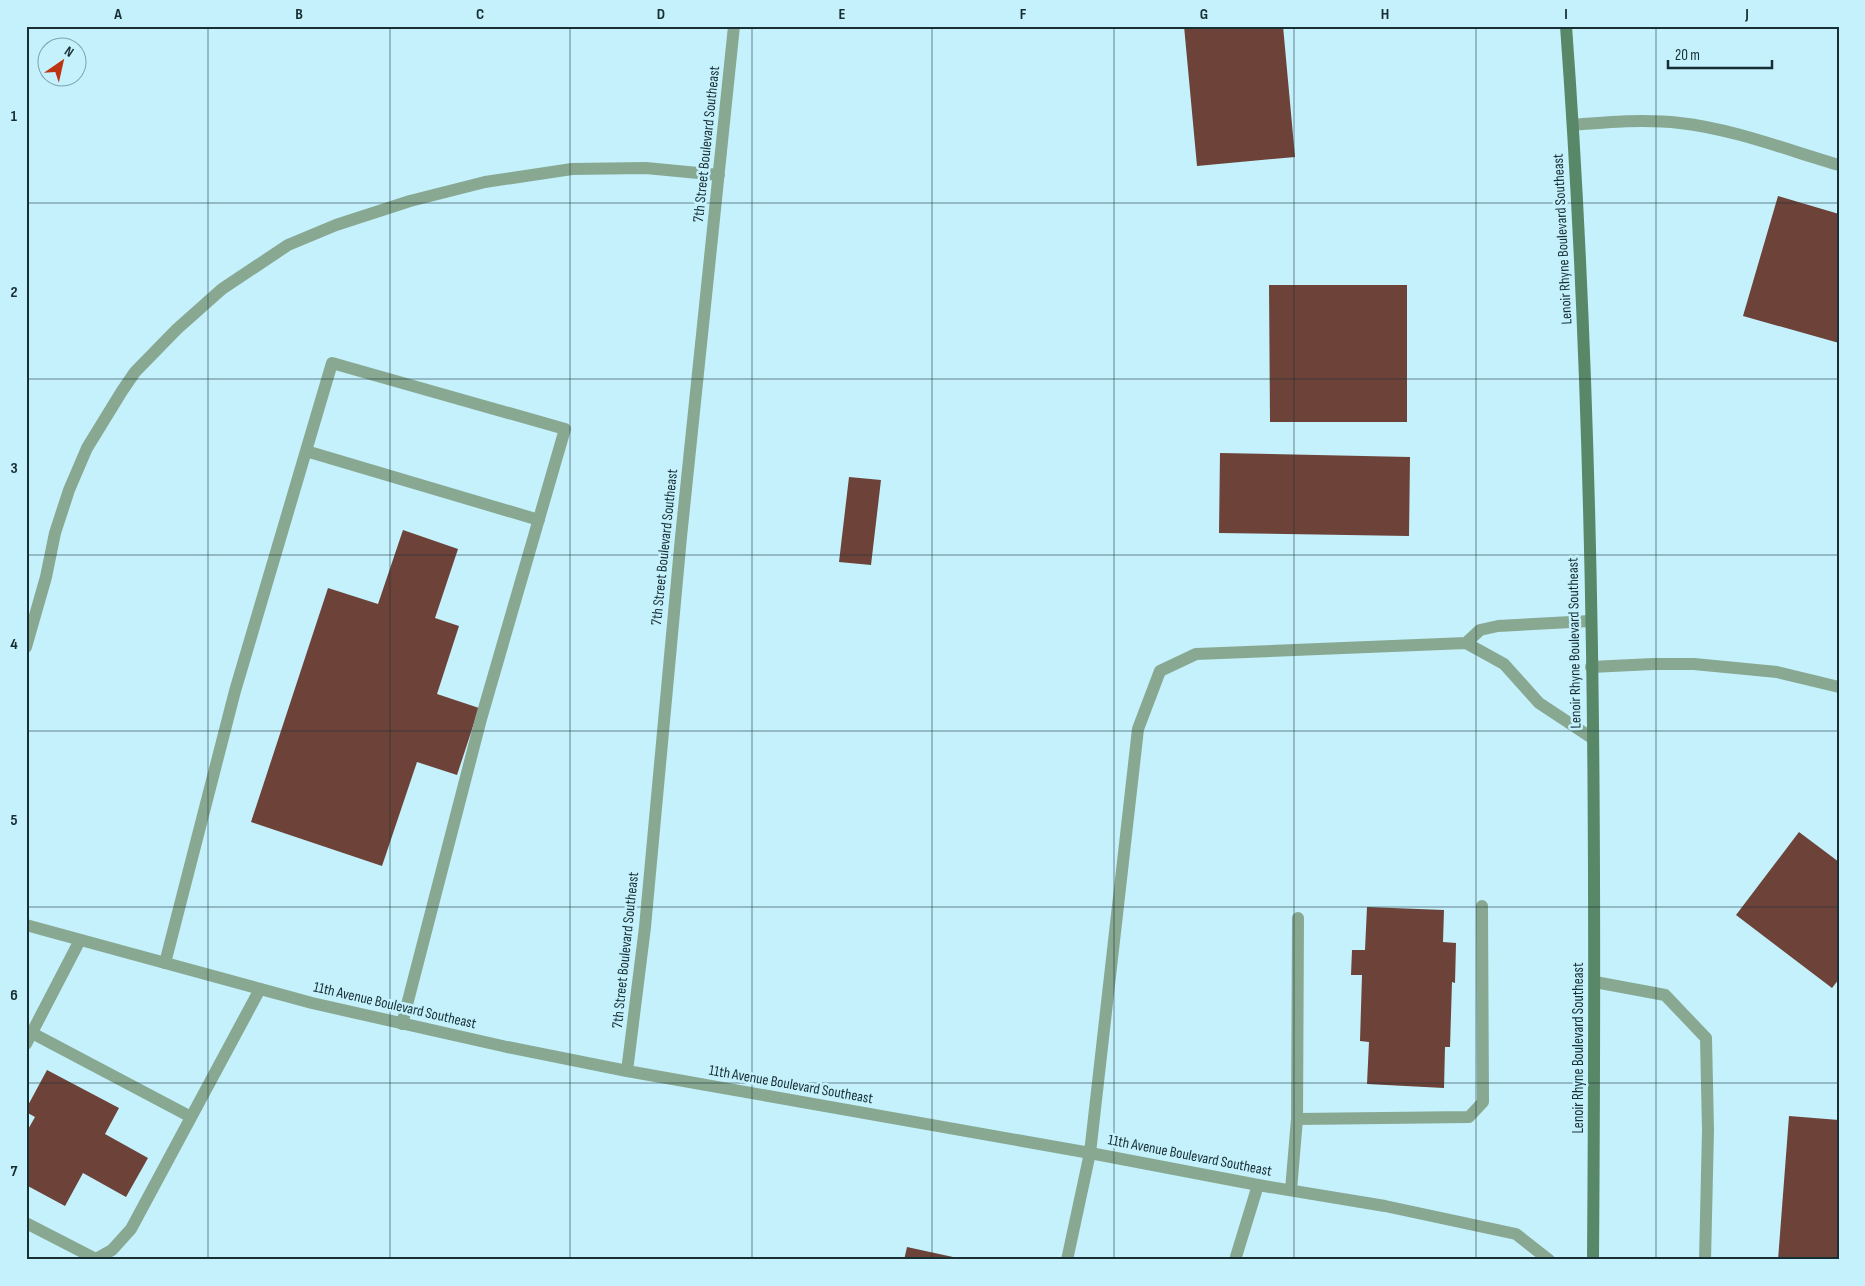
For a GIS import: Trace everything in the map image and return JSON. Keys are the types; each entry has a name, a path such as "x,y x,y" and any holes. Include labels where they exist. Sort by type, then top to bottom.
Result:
{"main road":[{"name":"Lenoir Rhyne Boulevard Southeast","path":"1566,26 1573,125 1587,437 1595,982 1593,1260"}],"street":[{"name":"7th Street Boulevard Southeast","path":"628,1072 645,927 680,547 734,26"},
{"path":"1573,125 1638,120 1681,123 1723,131 1839,165"},
{"path":"26,647 46,577 55,533 69,490 87,448 135,372 176,328 222,289 288,245 312,235 410,201 485,182 572,169 646,168 719,175"},
{"path":"165,963 235,691 332,363 565,429 484,710 402,1024"},
{"path":"306,451 539,520"},
{"path":"1466,643 1480,630 1498,626 1590,621"},
{"path":"1067,1260 1090,1153 1138,729 1160,671 1196,654 1466,643 1504,664 1539,703 1592,738"},
{"path":"1591,667 1694,664 1777,672 1839,687"},
{"path":"1297,1119 1469,1117 1483,1102 1482,906"},
{"path":"1291,1190 1297,1119 1298,918"},
{"name":"11th Avenue Boulevard Southeast","path":"26,925 312,1003 507,1047 628,1072 1385,1206 1516,1234 1549,1260"},
{"path":"26,1044 80,940"},
{"path":"1595,982 1665,995 1706,1038 1708,1130 1705,1260"},
{"path":"26,1223 96,1259 112,1250 131,1229 260,989"},
{"path":"32,1033 191,1117"},
{"path":"1235,1260 1258,1185"}],"building":[{"path":"1184,26 1283,26 1295,157 1197,166"},
{"path":"1778,196 1839,214 1839,343 1743,316"},
{"path":"1269,285 1407,285 1407,422 1270,422"},
{"path":"1220,453 1410,457 1409,536 1219,533"},
{"path":"849,477 881,480 871,565 839,562"},
{"path":"403,530 458,549 435,618 459,626 437,694 479,708 457,775 417,762 382,866 251,822 328,588 378,604"},
{"path":"1799,832 1839,862 1839,979 1832,988 1736,915"},
{"path":"1367,907 1444,910 1443,942 1456,943 1455,983 1452,982 1450,1047 1445,1047 1444,1088 1367,1084 1369,1042 1360,1041 1362,975 1351,975 1352,950 1365,950"},
{"path":"47,1070 119,1108 105,1134 148,1158 126,1197 83,1173 65,1206 26,1185 26,1133 35,1117 26,1112 26,1109"},
{"path":"1789,1116 1839,1120 1839,1260 1778,1260"},
{"path":"907,1247 953,1257 952,1260 904,1260"}]}
